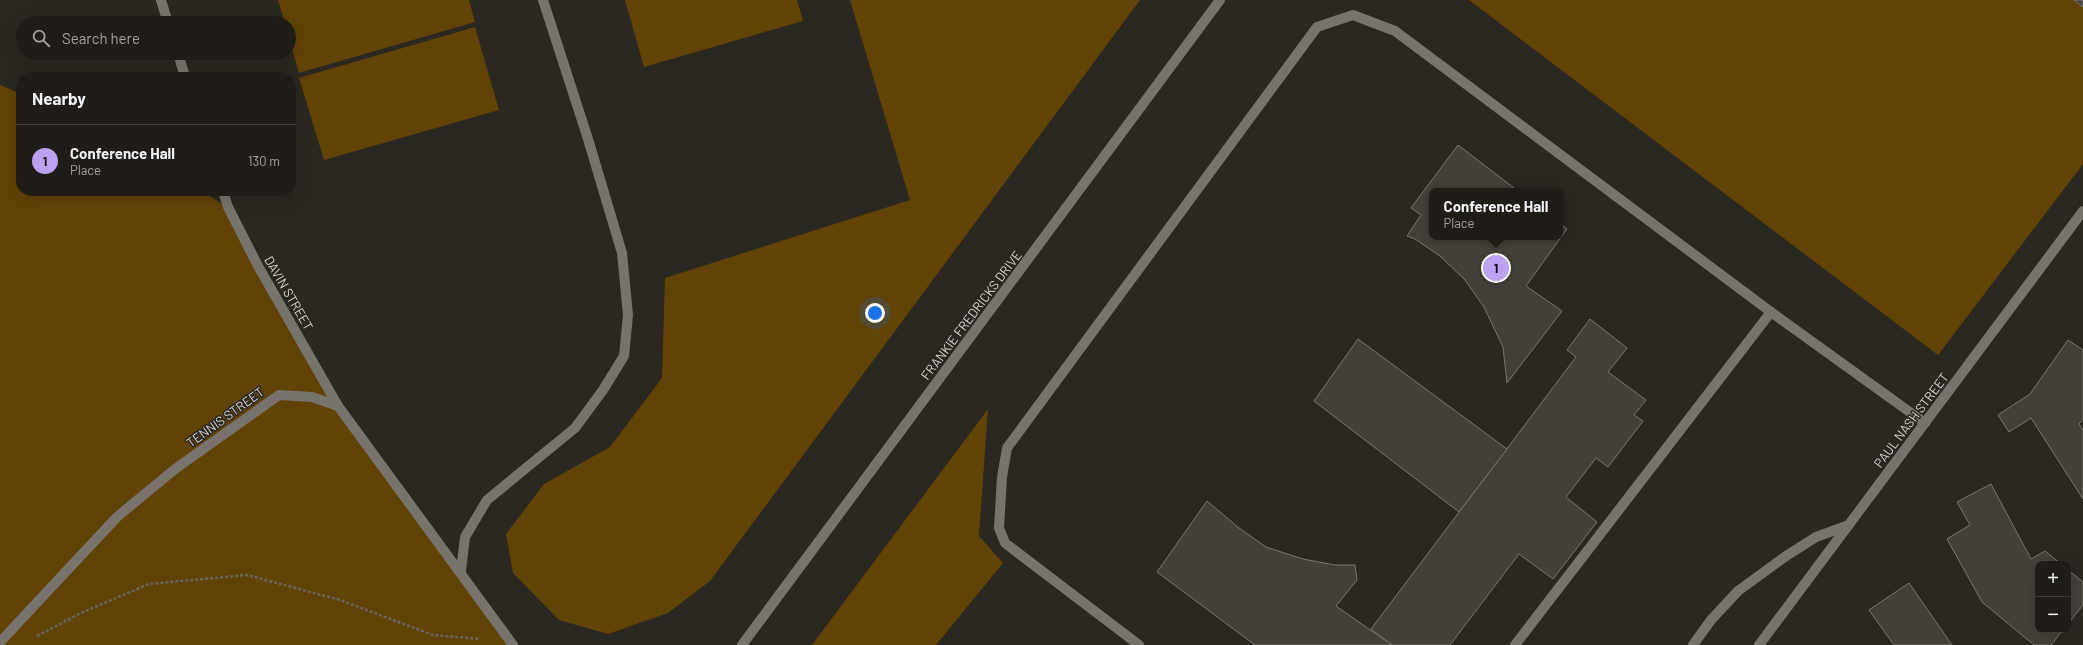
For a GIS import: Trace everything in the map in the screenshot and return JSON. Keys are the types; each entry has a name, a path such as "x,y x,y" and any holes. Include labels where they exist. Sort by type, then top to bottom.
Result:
{"street":[{"path":"161,0 166,16"},
{"path":"461,572 465,537 487,500 575,428 603,390 624,356 628,316 622,253 588,139 543,0"},
{"name":"FRANKIE FREDRICKS DRIVE","path":"742,645 1220,0"},
{"path":"1139,645 1005,544 998,528 1002,477 1007,448 1317,27 1353,15 1395,31 1771,312 1925,423"},
{"path":"180,60 184,72"},
{"name":"DAVIN STREET","path":"224,196 258,266 338,406"},
{"name":"PAUL NASH STREET","path":"1759,645 2083,211"},
{"path":"1515,645 1771,312"},
{"name":"TENNIS STREET","path":"0,642 117,517 175,468 279,395 312,397 338,406"},
{"path":"338,406 512,643"},
{"path":"1693,645 1711,620 1738,591 1786,556 1816,537 1849,525"}],"path":[{"path":"34,638 81,613 150,584 247,575 340,600 433,635 512,643"}],"shaded area":[{"path":"278,0 469,0 475,22 299,73 295,60 296,16 283,16"},
{"path":"625,0 797,0 803,21 644,67"},
{"path":"850,0 1140,0 710,581 668,613 608,634 559,620 513,573 506,534 544,484 610,447 662,378 665,278 910,200"},
{"path":"1469,0 2083,0 2083,164 1938,355"},
{"path":"475,27 499,110 324,160 299,78"},
{"path":"0,85 16,92 16,196 209,196 228,207 338,406 513,645 0,645"},
{"path":"988,409 979,536 1003,563 936,645 812,645"}],"building":[{"path":"2074,0 2083,0 2083,7"},
{"path":"1458,145 1514,188 1429,188 1429,240 1559,240 1526,286 1562,311 1507,383 1503,347 1484,307 1465,280 1440,256 1415,239 1407,236 1421,215 1411,208"},
{"path":"1563,226 1567,229 1563,235"},
{"path":"1590,319 1627,348 1608,372 1646,400 1634,415 1643,421 1608,467 1596,458 1566,497 1597,522 1553,579 1519,554 1450,645 1392,645 1371,629 1576,357 1567,350"},
{"path":"1358,339 1507,449 1459,512 1314,401"},
{"path":"2068,340 2083,350 2083,419 2079,424 2083,430 2083,499 2031,418 2009,432 1998,415 2030,394"},
{"path":"1991,484 2031,559 2045,551 2057,561 2035,561 2035,633 2061,633 2051,645 2034,645 1982,602 1947,539 1970,525 1957,502"},
{"path":"1207,501 1239,528 1266,547 1303,559 1335,565 1355,565 1357,580 1336,606 1392,645 1255,645 1157,572"},
{"path":"2071,572 2083,582 2083,605 2071,620"},
{"path":"1909,583 1952,645 1894,645 1869,610"}],"place":[{"name":"Conference Hall","path":"1496,268"}]}
